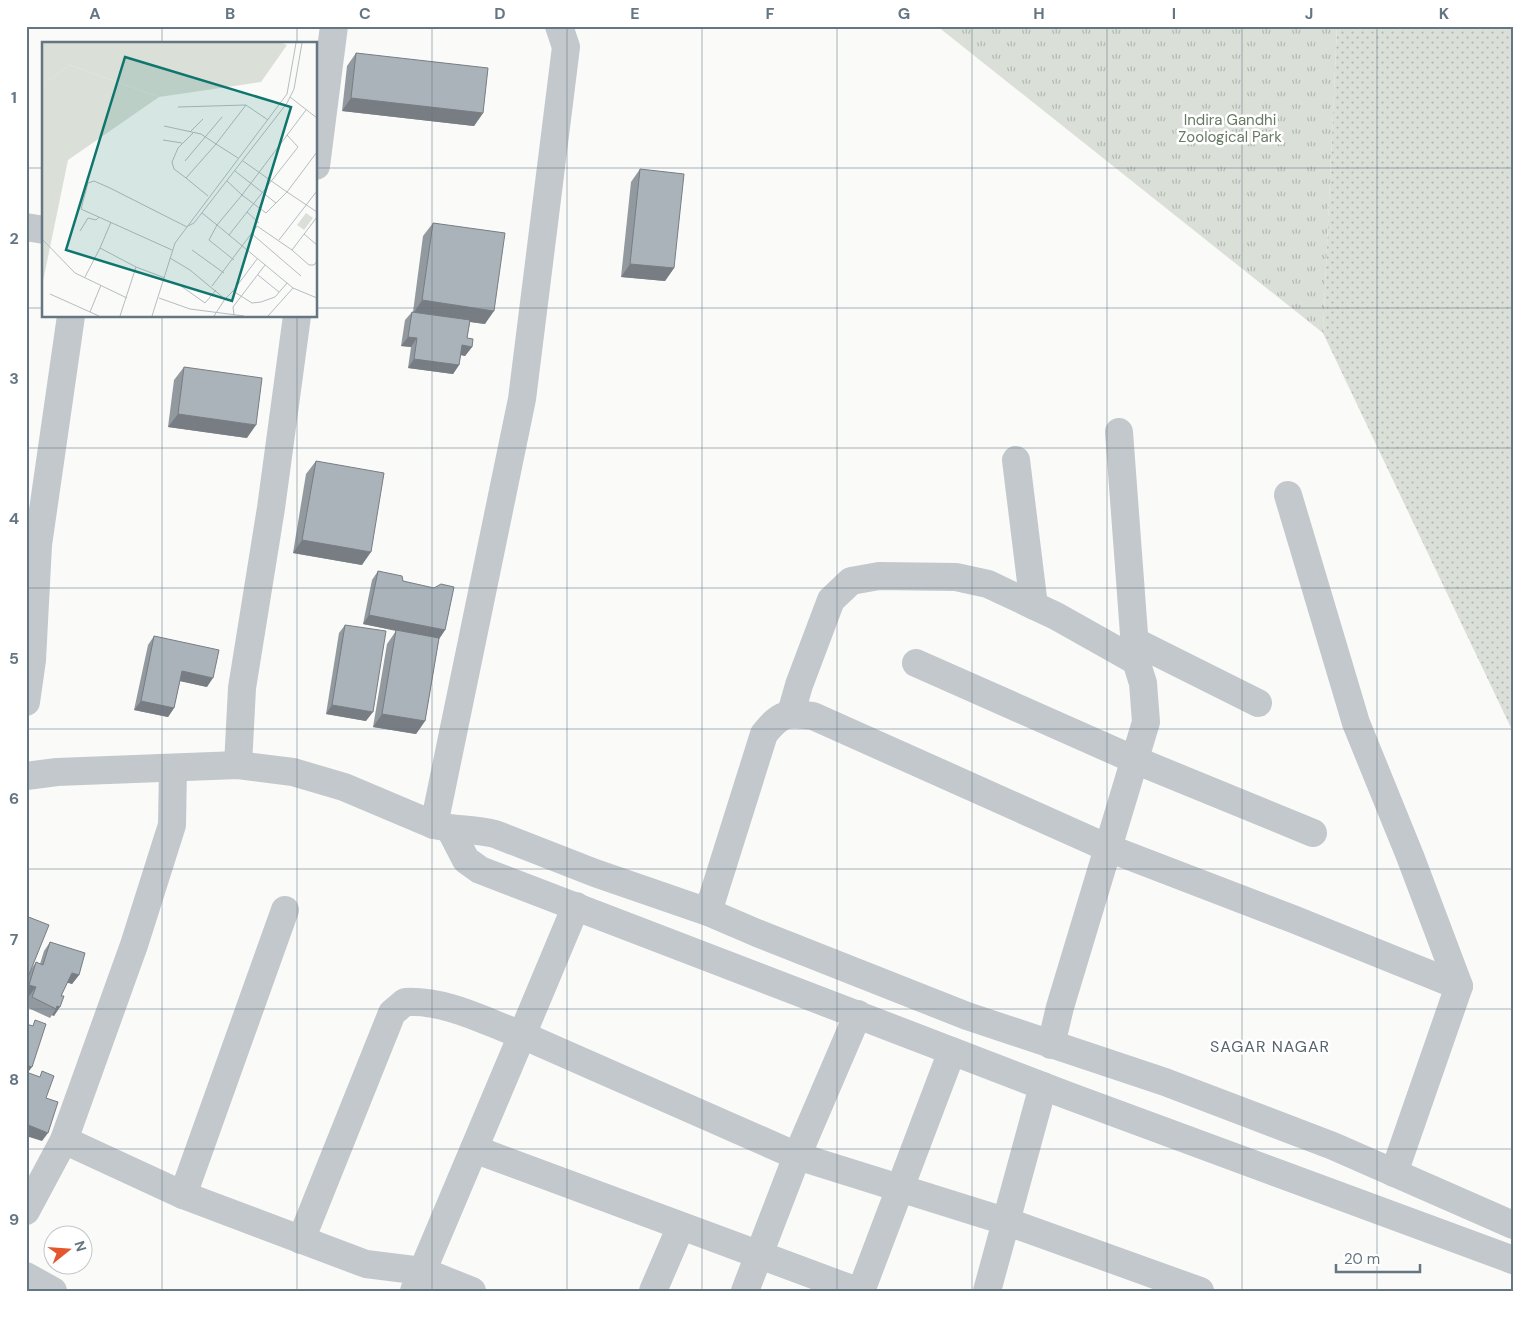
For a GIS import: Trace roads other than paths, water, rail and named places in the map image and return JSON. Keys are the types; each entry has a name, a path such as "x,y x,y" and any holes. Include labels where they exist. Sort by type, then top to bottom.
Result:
{"street":[{"path":"318,150 334,26"},
{"path":"559,26 566,47 522,399 442,827 466,860 480,870 1043,1086 1513,1260"},
{"path":"26,227 42,230"},
{"path":"26,702 32,660 32,545 71,318"},
{"path":"238,765 242,688 271,508 297,318"},
{"path":"1051,1045 1060,1007 1146,722 1143,683 1135,651 1119,432"},
{"path":"1016,460 1034,606"},
{"path":"1288,495 1356,723 1410,856 1459,986 1394,1173"},
{"path":"791,713 798,685 832,600 851,581 879,576 956,577 988,584 1135,651 1258,703"},
{"path":"916,663 1135,760 1313,833"},
{"path":"708,912 764,734 776,720 791,713 813,716 1108,848 1293,919 1459,986"},
{"path":"26,776 57,772 238,765 294,772 344,787 442,827 482,830 495,834 595,873 708,912 967,1016 1165,1082 1333,1146 1513,1224"},
{"path":"26,1212 35,1177 64,1140 134,945 172,825 173,768"},
{"path":"418,1281 576,906"},
{"path":"183,1195 285,910"},
{"path":"301,1240 392,1014 405,1002 424,1001 443,1005 522,1035 797,1156 1008,1222 1200,1291"},
{"path":"745,1291 797,1156 858,1014"},
{"path":"474,1149 859,1291 901,1189 952,1051"},
{"path":"987,1291 1008,1222 1043,1086"},
{"path":"64,1140 183,1195 301,1240 418,1281 472,1291"},
{"path":"653,1291 681,1226"},
{"path":"26,1276 53,1291"}],"district":[{"name":"SAGAR NAGAR","path":"1270,1046"}],"park label":[{"name":"Indira Gandhi Zoological Park","path":"1230,128"}]}
